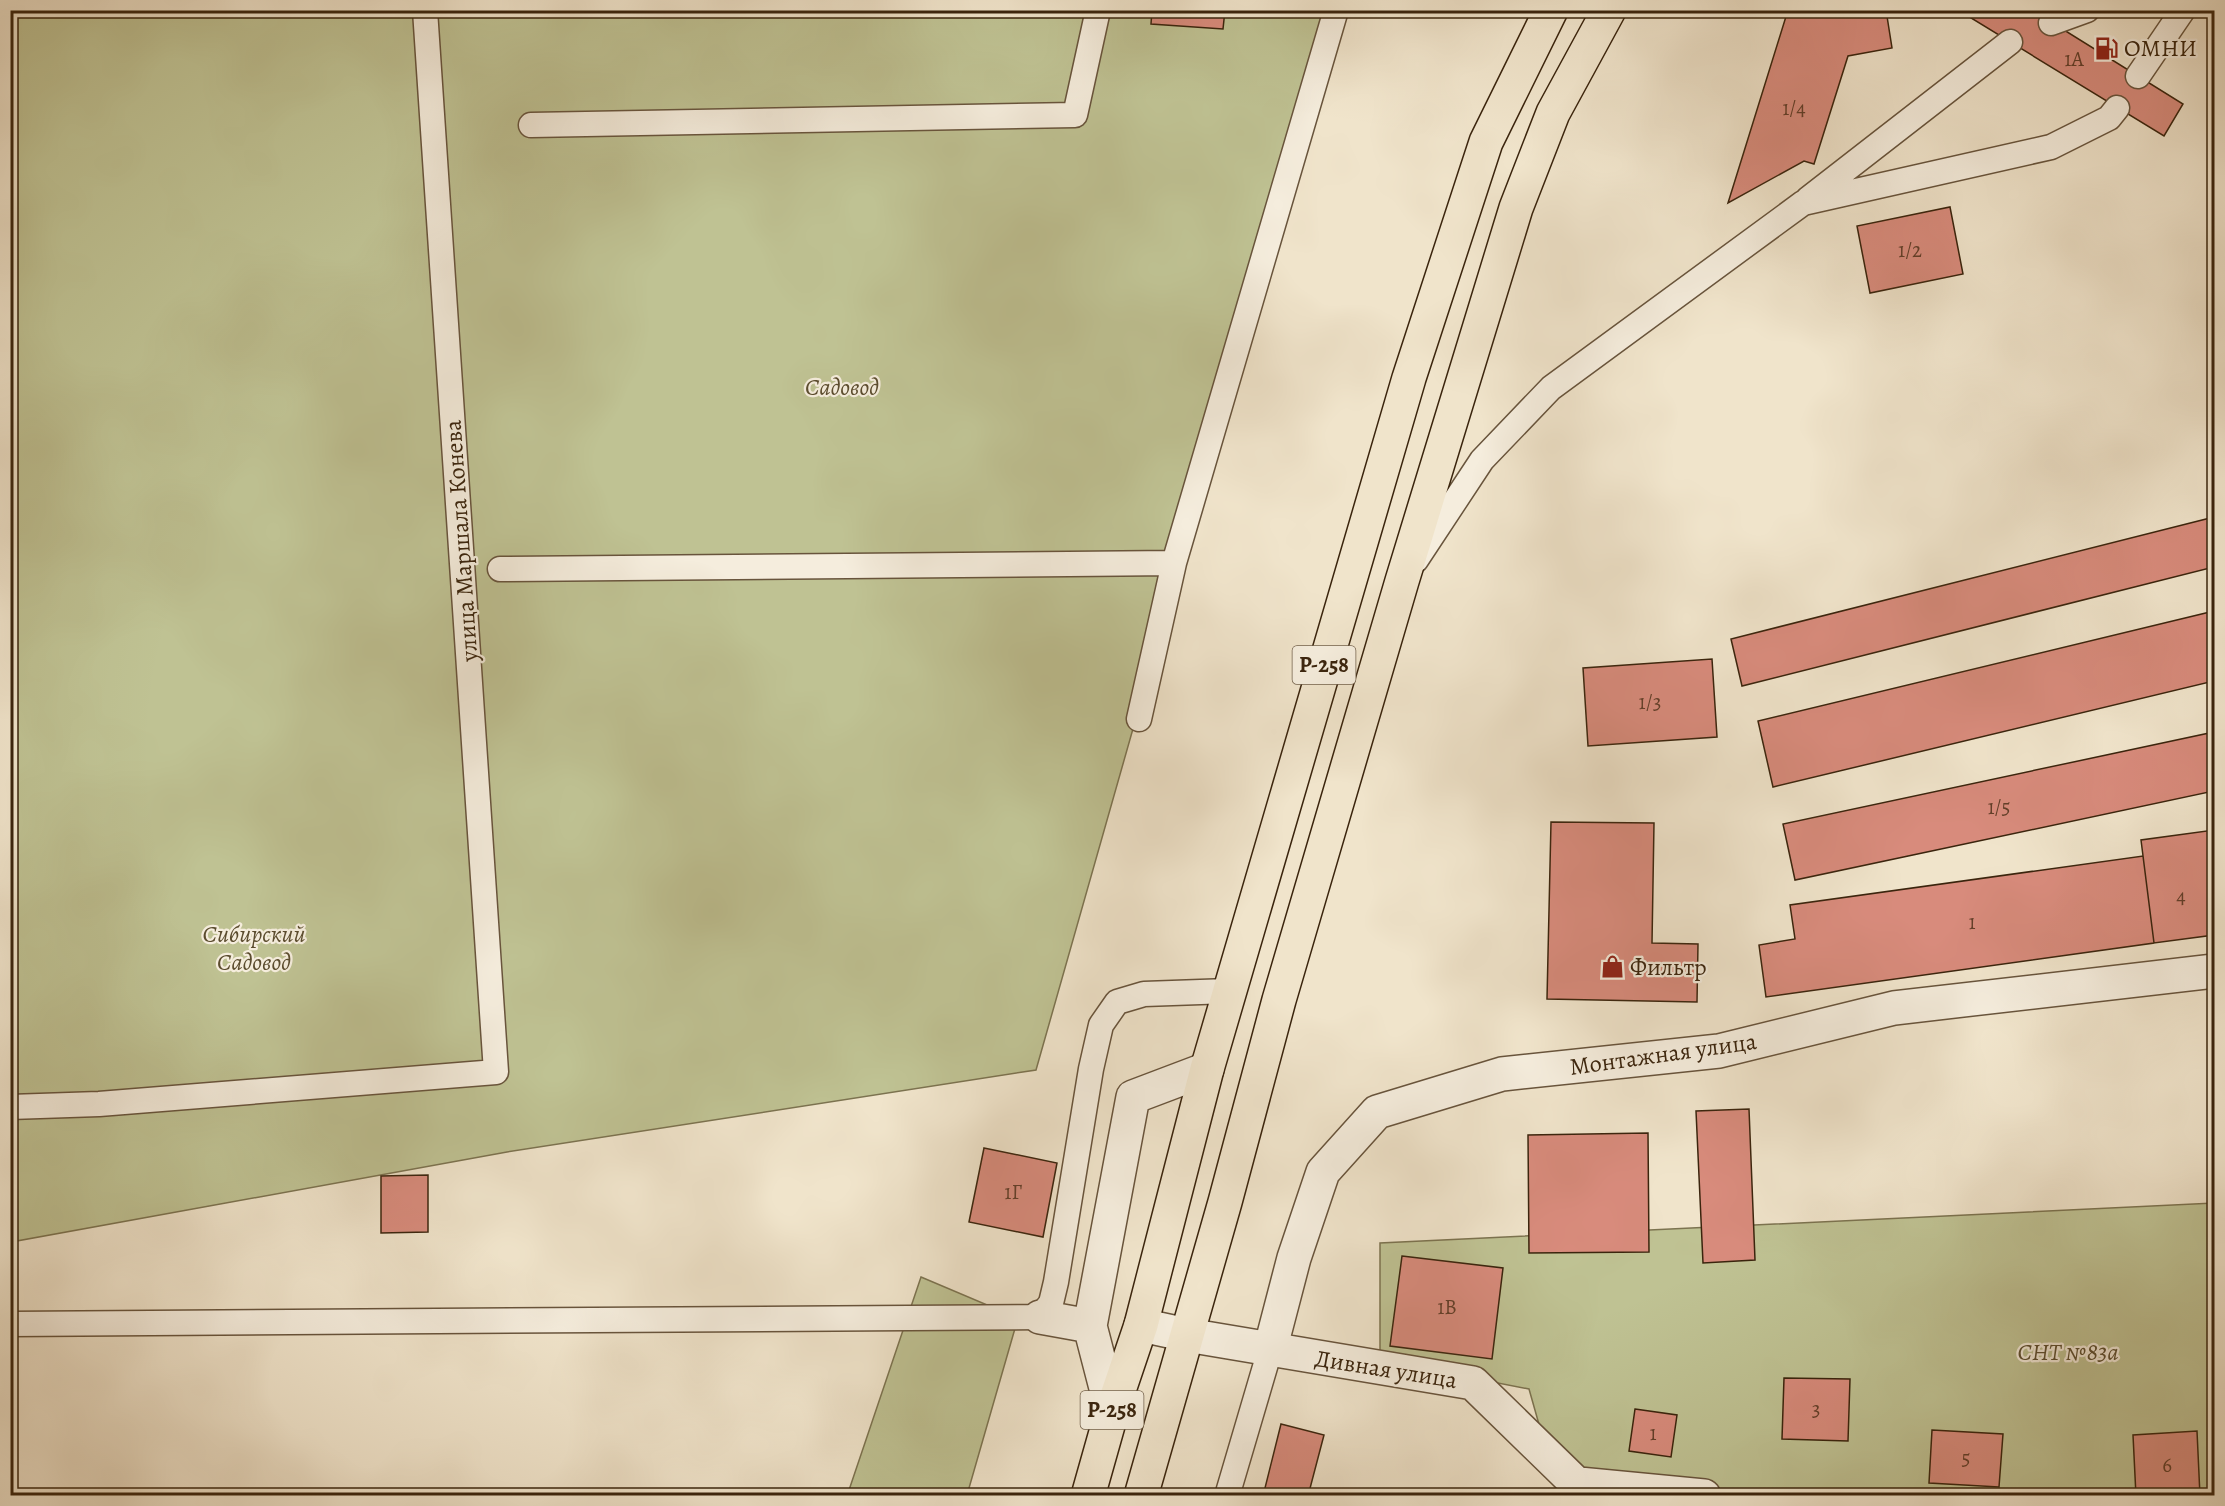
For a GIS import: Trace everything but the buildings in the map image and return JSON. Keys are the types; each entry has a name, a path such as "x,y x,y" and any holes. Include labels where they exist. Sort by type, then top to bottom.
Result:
{"main road":[{"name":"Р-258","path":"1088,1496 1112,1411 1141,1325 1229,991 1409,378 1486,142 1551,10"},
{"path":"1142,1496 1279,1000 1402,581 1516,208 1553,113 1609,10"}],"street":[{"name":"Монтажная улица","path":"1269,1350 1294,1258 1323,1172 1377,1112 1502,1074 1719,1051 1894,1008 2214,971"},
{"path":"1112,1411 1090,1326 1133,1097 1207,1069"},
{"path":"1040,1317 1090,1326"},
{"name":"Дивная улица","path":"1141,1325 1269,1350 1473,1383 1584,1490"},
{"path":"1584,1490 1704,1496"}],"lane":[{"name":"улица Маршала Конева","path":"10,1107 99,1104 496,1072 425,10"},
{"path":"531,125 1076,115 1098,10"},
{"path":"1138,719 1174,563 1336,10"},
{"path":"2051,23 2087,10"},
{"path":"2138,76 2183,10"},
{"path":"1402,581 1482,460 1551,388 1803,203 2010,42"},
{"path":"1803,203 2051,147 2109,118 2117,108"},
{"path":"500,569 1174,563"},
{"path":"10,1324 1040,1317 1051,1303 1056,1282 1091,1069 1101,1024 1117,1002 1144,994 1229,991"},
{"path":"1227,1496 1269,1350"}],"green space":[{"path":"11,11 1337,11 1036,1070 507,1152 11,1242"},
{"name":"СНТ №83а","path":"2214,1203 2214,1495 1794,1496 1553,1474 1529,1389 1380,1360 1380,1243"},
{"path":"921,1277 1018,1318 967,1495 847,1496"}],"place":[{"name":"ОМНИ","path":"2106,48"},
{"name":"Фильтр","path":"1612,967"}],"park label":[{"name":"Садовод","path":"842,387"},
{"name":"Сибирский Садовод","path":"254,948"}]}
